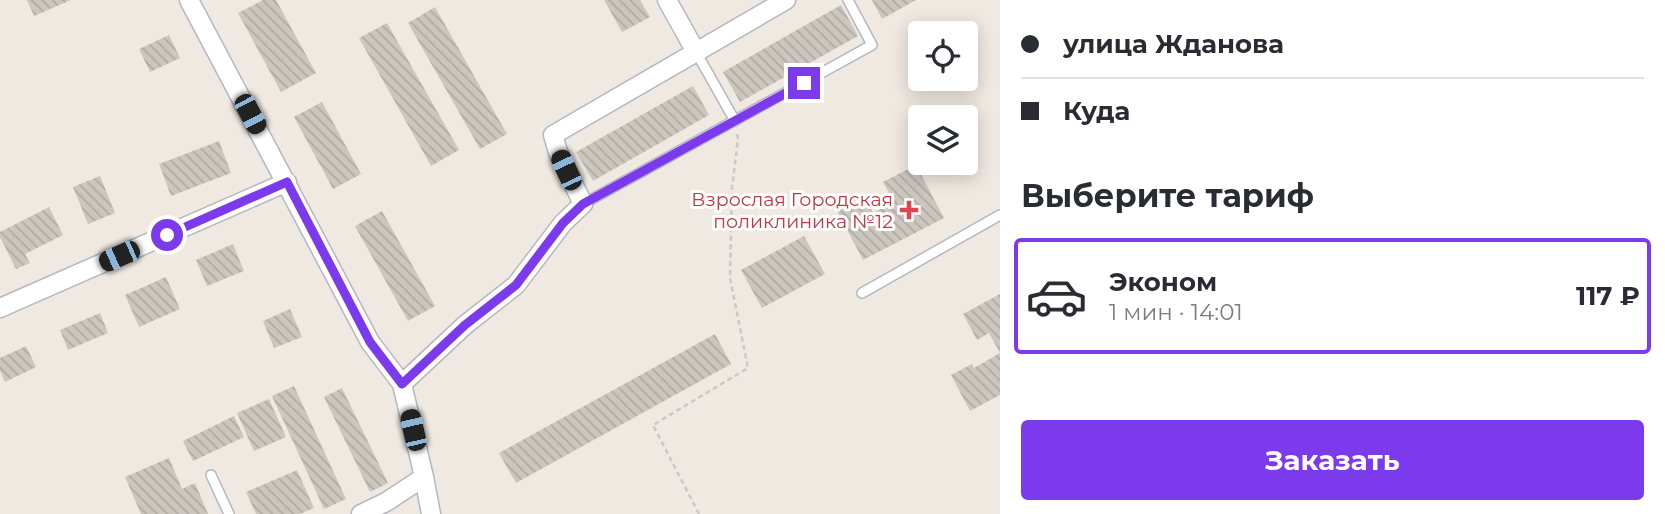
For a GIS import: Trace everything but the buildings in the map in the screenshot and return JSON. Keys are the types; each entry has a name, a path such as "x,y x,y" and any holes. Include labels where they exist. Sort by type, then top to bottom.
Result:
{"street":[{"path":"190,0 370,342 402,384 430,514"},
{"path":"667,0 696,52"},
{"path":"402,384 465,325 516,285 563,223 583,204 558,152 553,135 786,0"},
{"path":"0,308 287,182"},
{"path":"360,514 386,502 424,477"}],"lane":[{"path":"583,204 872,45 848,0"},
{"path":"696,52 735,121"},
{"path":"862,293 1000,215"},
{"path":"211,475 229,514"}],"path":[{"path":"699,514 653,425 748,368 730,278 732,188 738,139 735,121"}],"place":[{"name":"Взрослая Городская поликлиника №12","path":"909,210"}],"route":[{"path":"167,235 287,182 370,342 402,384 465,325 516,285 563,223 583,204 804,83"}]}
